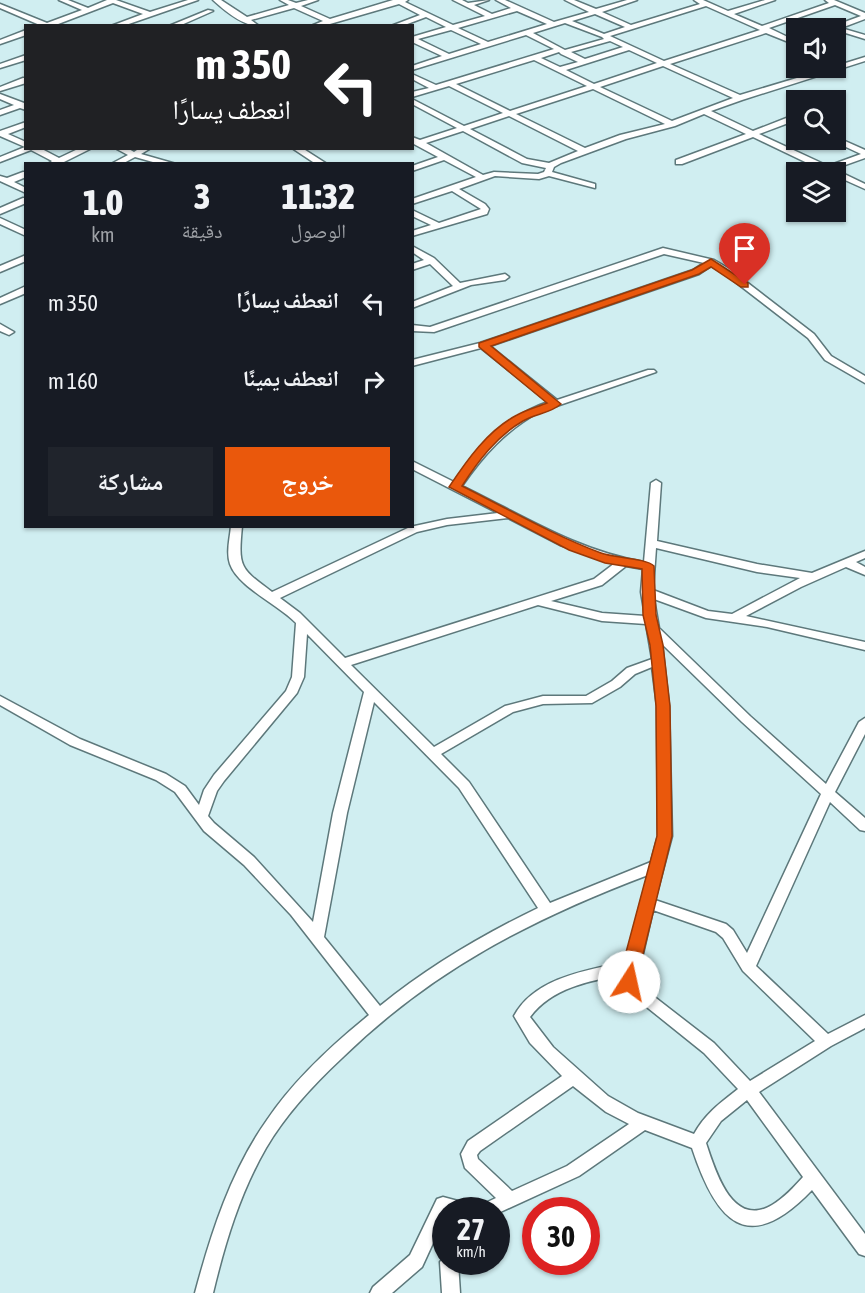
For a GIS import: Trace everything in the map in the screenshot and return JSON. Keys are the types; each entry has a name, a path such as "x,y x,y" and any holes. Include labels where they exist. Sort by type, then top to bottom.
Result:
{"street":[{"path":"62,0 87,10"},
{"path":"120,24 195,0"},
{"path":"203,24 217,0 252,24"},
{"path":"283,0 334,24"},
{"path":"244,20 315,0"},
{"path":"456,0 492,16"},
{"path":"468,5 486,0"},
{"path":"499,0 554,25"},
{"path":"568,0 631,27"},
{"path":"414,67 634,0"},
{"path":"697,0 786,38"},
{"path":"729,13 772,0"},
{"path":"50,24 111,1 149,14"},
{"path":"320,24 400,1 488,45"},
{"path":"416,141 592,87 765,29 831,1 865,16"},
{"path":"414,94 607,38 631,27 706,4"},
{"path":"0,6 45,24"},
{"path":"854,11 865,7"},
{"path":"414,38 519,8"},
{"path":"159,11 184,21"},
{"path":"177,24 210,11"},
{"path":"400,24 426,15"},
{"path":"846,23 865,16"},
{"path":"565,21 739,98"},
{"path":"846,31 865,37"},
{"path":"2,39 24,33"},
{"path":"527,33 584,62"},
{"path":"414,40 448,57"},
{"path":"559,70 628,48"},
{"path":"2,64 24,58"},
{"path":"535,58 672,124"},
{"path":"414,201 501,174 539,177 549,169 584,151 672,124 739,98 852,65 865,59"},
{"path":"846,62 852,65"},
{"path":"414,77 435,88"},
{"path":"0,89 24,81"},
{"path":"450,84 584,151"},
{"path":"0,96 23,107"},
{"path":"414,101 525,161 592,186"},
{"path":"0,113 23,107"},
{"path":"704,111 813,162"},
{"path":"679,162 786,121"},
{"path":"1,133 24,125"},
{"path":"1,133 24,144"},
{"path":"416,141 483,178"},
{"path":"846,145 865,154"},
{"path":"0,160 26,150"},
{"path":"34,150 55,162 83,150"},
{"path":"123,150 143,159 160,162"},
{"path":"299,150 320,162"},
{"path":"846,164 865,154"},
{"path":"414,168 445,157"},
{"path":"126,162 143,159"},
{"path":"4,180 24,175"},
{"path":"846,178 865,187"},
{"path":"4,180 24,190"},
{"path":"414,233 479,215 485,211 482,206 452,189"},
{"path":"0,211 24,201"},
{"path":"414,213 439,226"},
{"path":"0,221 24,231"},
{"path":"414,249 431,260 458,286"},
{"path":"414,328 431,330 663,251 711,262 728,272 811,336 828,358 865,380"},
{"path":"1,268 24,259"},
{"path":"414,266 431,260"},
{"path":"414,362 483,345 696,272 711,262"},
{"path":"414,304 458,286 505,276"},
{"path":"0,302 24,291"},
{"path":"483,345 555,404"},
{"path":"456,487 472,460 503,429 520,418 651,372"},
{"path":"414,465 573,547 623,563 648,566"},
{"path":"656,483 647,592 658,661 664,725 662,776 665,836 629,982 632,987 709,1048 749,1090 865,1248"},
{"path":"272,597 414,529 447,522 509,515"},
{"path":"237,528 234,552 236,565 243,576 296,616 464,785 547,909"},
{"path":"650,543 757,568 814,577"},
{"path":"733,619 814,577 865,554"},
{"path":"846,562 865,571"},
{"path":"343,663 598,582 623,563"},
{"path":"647,592 697,611 801,630 865,646"},
{"path":"538,601 602,617 652,624 763,736 829,791 865,826"},
{"path":"201,818 211,790 219,778 291,693 298,677 302,623"},
{"path":"433,753 509,709 537,701 588,700 616,684 631,671 658,661"},
{"path":"317,938 340,813 371,691"},
{"path":"0,700 75,742 171,782 188,798 201,818 249,861 317,938 378,1015"},
{"path":"748,967 829,791 865,722"},
{"path":"204,1293 215,1246 241,1181 272,1125 319,1069 378,1015 438,970 547,909 659,865"},
{"path":"647,903 721,928 728,934 748,967 826,1042"},
{"path":"631,968 603,972 555,989 528,1006 522,1016 525,1026 538,1043 611,1107 643,1123 698,1143"},
{"path":"814,1177 782,1208 758,1218 743,1216 728,1208 718,1197 698,1143 706,1126 715,1116 749,1090 826,1042 865,1021"},
{"path":"507,1197 471,1162 469,1154 474,1146 575,1076"},
{"path":"510,1200 573,1171 643,1123"},
{"path":"379,1293 416,1261 432,1227"},
{"path":"449,1275 451,1293"}],"route":[{"path":"629,982 642,921 665,836 662,776 663,706 647,592 648,566 610,560 573,547 456,487 472,460 503,429 536,410 555,404 483,345 696,272 711,262 745,285"}]}
